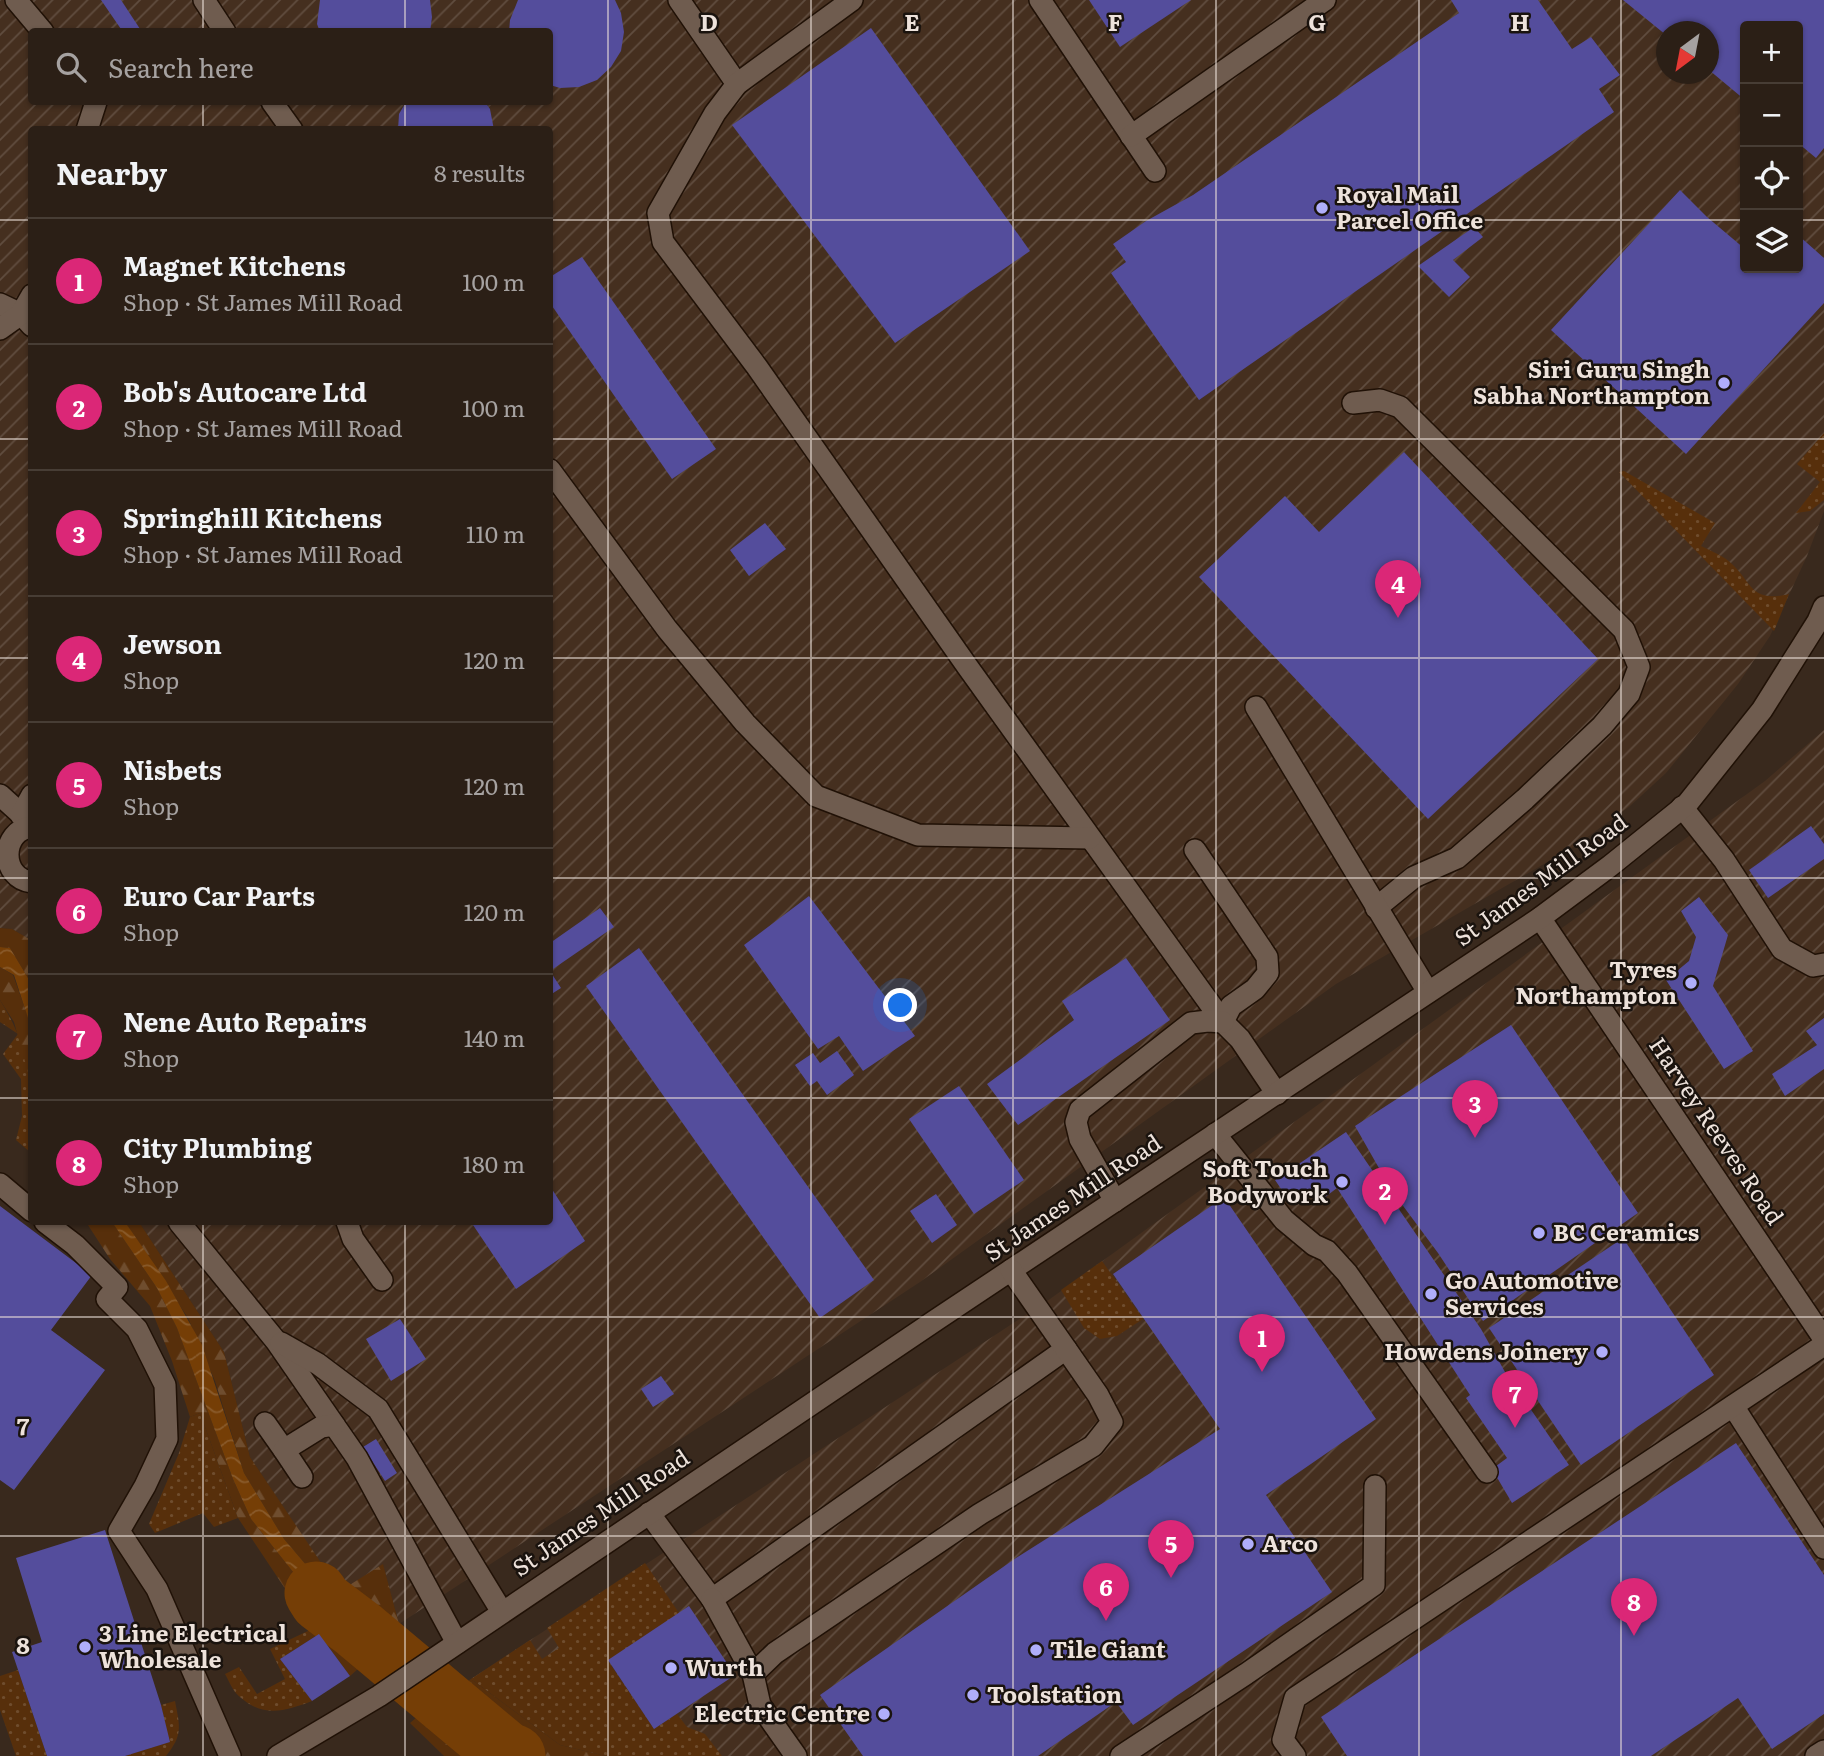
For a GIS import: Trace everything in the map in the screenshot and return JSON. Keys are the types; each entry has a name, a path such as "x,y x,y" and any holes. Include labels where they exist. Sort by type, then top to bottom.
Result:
{"street":[{"path":"16,0 40,28"},
{"path":"204,0 222,28"},
{"path":"678,0 737,84"},
{"path":"852,0 737,84 715,113 658,213 663,242 757,367 1090,838 1223,1022 1240,1039 1277,1094"},
{"path":"1040,0 1155,171"},
{"path":"1131,136 1325,0"},
{"path":"88,126 95,105"},
{"path":"274,105 289,126"},
{"path":"0,304 26,321"},
{"path":"0,329 26,321"},
{"path":"1353,403 1380,400 1400,407 1624,629 1639,667 1629,694 1602,726 1525,799 1457,858 1414,877 1376,908"},
{"path":"553,474 676,639 745,723 816,796 918,835 1090,838"},
{"name":"St James Mill Road","path":"281,1755 379,1696 1540,918 1611,866 1682,807 1762,710 1822,618"},
{"path":"1256,707 1428,992"},
{"path":"0,795 28,822 4,840 4,854 9,872 28,882"},
{"path":"1682,807 1724,860 1782,949 1813,966 1824,964"},
{"path":"1195,850 1267,957 1268,973 1255,989 1231,1006 1223,1022"},
{"path":"0,883 28,882"},
{"name":"Harvey Reeves Road","path":"1540,918 1824,1339"},
{"path":"1115,1201 1080,1139 1076,1122 1080,1110 1191,1023 1223,1022"},
{"path":"1216,1134 1284,1220 1314,1245 1327,1251 1347,1273 1487,1472"},
{"path":"0,1184 28,1208"},
{"path":"49,1225 75,1245 117,1287 107,1299 137,1329 166,1385 167,1439 145,1486 119,1531 157,1589 230,1756"},
{"path":"181,1225 276,1341 357,1458 457,1643"},
{"path":"348,1225 353,1239 382,1280"},
{"path":"753,1674 775,1653 980,1514 1093,1446 1112,1422 1098,1395 1011,1270"},
{"path":"276,1341 318,1364 378,1409 502,1612"},
{"path":"1295,1756 1283,1740 1295,1698 1824,1345"},
{"path":"712,1599 1066,1349"},
{"path":"1733,1406 1824,1548"},
{"path":"265,1423 302,1477"},
{"path":"284,1450 321,1427 334,1425"},
{"path":"1121,1756 1374,1585 1375,1486"},
{"path":"649,1513 712,1599 753,1674 760,1704 796,1756"},
{"path":"1816,1756 1824,1751"}],"shaded area":[{"path":"0,0 1824,0 1824,511 1807,556 1770,636 1738,684 1666,773 1630,806 1575,846 1336,984 920,1282 399,1624 383,1565 340,1592 250,1457 224,1352 141,1225 553,1225 553,126 28,126 28,938 12,929 0,928"},
{"path":"1824,730 1824,1756 606,1756 471,1679 1050,1299 1765,781"}],"green space":[{"path":"1824,433 1824,500 1810,511 1796,513 1820,482 1797,464"},
{"path":"1624,471 1715,523 1701,546 1726,559 1758,593 1765,596 1789,594 1774,631 1619,472"},
{"path":"0,928 12,929 28,938 28,978 10,948 0,947"},
{"path":"0,967 13,975 28,1017 28,1072 14,1022 0,1000"},
{"path":"0,1000 11,1019 17,1033 0,1022"},
{"path":"18,1035 28,1070 28,1150 16,1140 22,1116 21,1079 3,1054"},
{"path":"88,1225 114,1225 157,1288 177,1328 233,1479 251,1519 368,1660 350,1676 319,1634 312,1629 238,1518 200,1413 190,1417 150,1306 110,1259"},
{"path":"127,1225 141,1225 224,1352 250,1457 340,1591 383,1564 399,1624 399,1636 389,1644 342,1607 284,1539 244,1473 215,1381 188,1318"},
{"path":"1102,1261 1143,1319 1117,1336 1100,1339 1084,1328 1061,1290"},
{"path":"200,1413 238,1518 214,1527 203,1513 155,1533 149,1524 179,1453 190,1417"},
{"path":"645,1563 679,1613 608,1661 654,1729 677,1714 687,1727 705,1734 722,1756 606,1756 560,1745 471,1679 530,1640 542,1659 559,1648 547,1628"},
{"path":"312,1629 319,1634 280,1659 312,1701 284,1710 266,1710 249,1704 235,1692 225,1674 239,1667 257,1694 285,1679 270,1649"},
{"path":"18,1670 47,1756 16,1756 0,1710 0,1676"},
{"path":"471,1679 560,1745 606,1756 533,1756 514,1748 448,1694"},
{"path":"175,1701 179,1730 166,1756 125,1756 169,1742 161,1705"},
{"path":"429,1707 493,1756 444,1756 410,1723"}],"water":[{"path":"0,947 10,948 28,978 28,1018 14,975 0,967"},
{"path":"114,1225 127,1225 166,1281 202,1345 244,1473 284,1539 342,1607 389,1644 368,1660 251,1519 233,1479 177,1328 157,1288"},
{"path":"448,1694 514,1748 533,1756 493,1756 429,1707"}],"building":[{"path":"101,0 121,0 139,28 120,28"},
{"path":"320,0 430,0 431,28 318,28"},
{"path":"518,0 615,0 621,13 624,32 621,51 611,67 597,80 579,87 560,88 553,86 553,28 509,28"},
{"path":"1089,0 1191,0 1120,47"},
{"name":"Royal Mail Parcel Office","path":"1451,0 1538,0 1572,49 1591,37 1620,75 1599,89 1614,112 1199,400 1111,273 1126,262 1113,244 1146,221 1193,195 1459,13"},
{"path":"1623,0 1824,0 1824,148 1816,158 1803,147 1803,21 1740,21 1740,96 1719,78 1719,21 1656,21 1656,27"},
{"path":"871,28 1030,251 895,343 732,125"},
{"path":"404,105 487,105 493,126 398,126 399,114"},
{"path":"1680,190 1740,245 1740,273 1803,273 1803,239 1824,258 1824,303 1686,454 1551,330"},
{"path":"1474,227 1483,237 1453,260 1470,277 1449,297 1418,266"},
{"path":"582,257 716,449 672,479 553,307 553,275"},
{"path":"1404,452 1598,659 1428,819 1199,577 1285,496 1319,532"},
{"path":"765,523 786,549 749,576 730,550"},
{"path":"1811,826 1824,844 1824,859 1768,898 1749,870"},
{"path":"809,896 915,1036 863,1071 839,1036 818,1049 744,945"},
{"name":"Tyres Northampton","path":"1699,897 1728,935 1713,986 1753,1051 1724,1069 1666,980 1689,961 1696,937 1681,911"},
{"path":"600,908 614,927 553,969 553,941"},
{"path":"639,948 874,1280 820,1318 586,986"},
{"path":"1126,958 1170,1020 1018,1125 987,1084 1074,1020 1062,1001"},
{"path":"553,976 561,988 553,993"},
{"path":"1824,1018 1824,1069 1785,1096 1772,1074 1817,1045 1806,1031"},
{"path":"1511,1025 1638,1213 1483,1321 1438,1253 1392,1191 1355,1126"},
{"path":"837,1051 854,1075 827,1095 817,1081 810,1086 795,1065 813,1053 820,1063"},
{"path":"959,1086 1024,1180 974,1214 909,1119"},
{"path":"1346,1132 1481,1329 1505,1372 1569,1465 1512,1503 1492,1469 1507,1458 1466,1398 1470,1395 1337,1188 1320,1201 1309,1189 1290,1202 1275,1180"},
{"path":"553,1191 585,1241 516,1289 473,1225 553,1225"},
{"path":"936,1194 957,1225 932,1243 910,1211"},
{"path":"1224,1197 1376,1419 1266,1495 1332,1592 1133,1725 1116,1702 1038,1756 863,1756 820,1695 1016,1558 1220,1429 1113,1274"},
{"path":"0,1206 92,1275 51,1330 105,1370 14,1490 0,1480"},
{"name":"Howdens Joinery","path":"1623,1238 1714,1375 1581,1465 1489,1328"},
{"path":"400,1319 426,1359 391,1381 366,1339"},
{"path":"661,1376 674,1394 653,1407 641,1389"},
{"path":"376,1439 397,1473 385,1481 363,1447"},
{"path":"1736,1443 1824,1575 1824,1714 1772,1749 1738,1698 1651,1756 1347,1756 1321,1717"},
{"name":"3 Line Electrical Wholesale","path":"105,1530 161,1705 170,1742 125,1756 47,1756 12,1652 42,1642 16,1558"},
{"name":"Wurth","path":"689,1606 735,1675 654,1729 608,1660"},
{"path":"319,1634 350,1676 312,1701 280,1659"}],"waterway":[{"path":"316,1593 321,1601 506,1753 514,1756"}],"place":[{"name":"Royal Mail Parcel Office","path":"1322,208"},
{"name":"Siri Guru Singh Sabha Northampton","path":"1724,383"},
{"name":"Jewson","path":"1398,618"},
{"name":"Tyres Northampton","path":"1691,983"},
{"name":"Springhill Kitchens","path":"1475,1138"},
{"name":"Soft Touch Bodywork","path":"1342,1182"},
{"name":"Bob's Autocare Ltd","path":"1385,1225"},
{"name":"BC Ceramics","path":"1539,1233"},
{"name":"Go Automotive Services","path":"1431,1294"},
{"name":"Howdens Joinery","path":"1602,1352"},
{"name":"Magnet Kitchens","path":"1262,1372"},
{"name":"Nene Auto Repairs","path":"1515,1428"},
{"name":"Arco","path":"1248,1544"},
{"name":"Nisbets","path":"1171,1578"},
{"name":"Euro Car Parts","path":"1106,1621"},
{"name":"City Plumbing","path":"1634,1636"},
{"name":"3 Line Electrical Wholesale","path":"85,1647"},
{"name":"Tile Giant","path":"1036,1650"},
{"name":"Wurth","path":"671,1668"},
{"name":"Toolstation","path":"973,1695"},
{"name":"Electric Centre","path":"884,1714"}]}
